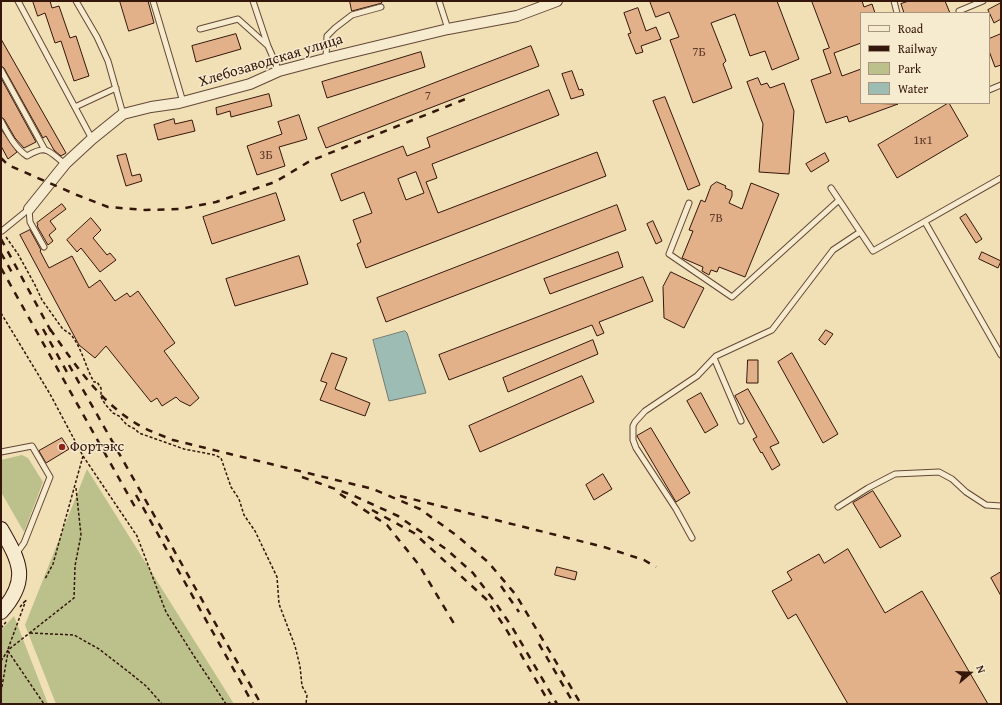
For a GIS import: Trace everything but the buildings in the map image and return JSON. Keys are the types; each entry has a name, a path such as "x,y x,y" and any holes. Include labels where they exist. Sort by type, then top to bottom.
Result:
{"main road":[{"path":"1,529 16,555 19,567 19,580 16,593 9,604 1,612"}],"street":[{"name":"Хлебозаводская улица","path":"29,209 65,164 92,139 123,114 151,107 183,102 250,84 279,71 326,58 448,29 517,16 552,2"}],"lane":[{"path":"18,1 92,139"},
{"path":"76,1 97,37 108,61 123,114"},
{"path":"154,1 183,102"},
{"path":"253,1 268,46 279,71"},
{"path":"439,1 448,29"},
{"path":"894,1 897,12"},
{"path":"959,11 983,1"},
{"path":"326,58 327,36 335,28 352,15 381,7"},
{"path":"200,29 238,19 268,46"},
{"path":"1,70 45,150 65,164"},
{"path":"990,90 1001,85"},
{"path":"75,107 116,88"},
{"path":"1,121 22,153 28,156 39,150 45,150"},
{"path":"831,188 872,252 1001,178"},
{"path":"689,203 669,254 732,297 839,200"},
{"path":"2,231 29,209"},
{"path":"29,209 30,222 44,247"},
{"path":"925,222 1001,355"},
{"path":"692,538 676,509 636,448 633,440 633,426 635,422 645,411 697,376 716,356 772,330 833,250 860,232"},
{"path":"714,358 741,421"},
{"path":"1,452 32,446 50,477 24,543 16,555"},
{"path":"838,507 868,488 895,474 938,472 952,479 966,492 986,505 1001,506"}],"path":[{"path":"2,231 18,254 42,300 62,328 71,334 86,361 90,374 101,388 101,397 113,413 145,436 184,449 215,455 221,458 231,487 239,499 244,515 255,531 277,577 279,604 295,646 300,666 302,686 307,696 306,704"},
{"path":"1,313 50,394 84,456 138,536 166,612 226,704"},
{"path":"45,579 53,564 84,456"},
{"path":"1,661 8,650 74,598 75,566 81,535 76,485"},
{"path":"1,692 8,650 26,600"},
{"path":"30,633 74,635 99,649 130,673 146,686 162,704"},
{"path":"8,650 44,704"}],"green space":[{"path":"22,455 28,458 43,482 24,532 1,492 1,460"},
{"path":"87,469 234,704 56,704 25,625"},
{"path":"14,616 48,704 1,704 1,630"}],"water":[{"path":"405,331 407,333 426,393 389,401 373,340"}],"railway":[{"path":"1,158 8,165 108,207 145,210 180,209 216,202 275,182 310,161 468,98"},
{"path":"1,239 52,333"},
{"path":"1,253 14,276"},
{"path":"1,268 135,507"},
{"path":"43,329 68,374"},
{"path":"50,329 90,383 102,396 127,418 142,427 173,440 373,489 420,509 456,535 488,562 516,595 581,704"},
{"path":"69,365 261,704"},
{"path":"302,477 352,495 398,516 446,549 473,573 512,627 557,704"},
{"path":"340,494 387,525 419,565 456,627"},
{"path":"136,495 253,704"},
{"path":"400,496 604,547 644,560 656,567"},
{"path":"372,510 414,533 486,599 506,629 550,704"},
{"path":"501,586 519,612"},
{"path":"539,644 574,704"}],"place":[{"name":"Фортэкс","path":"62,447"}]}
